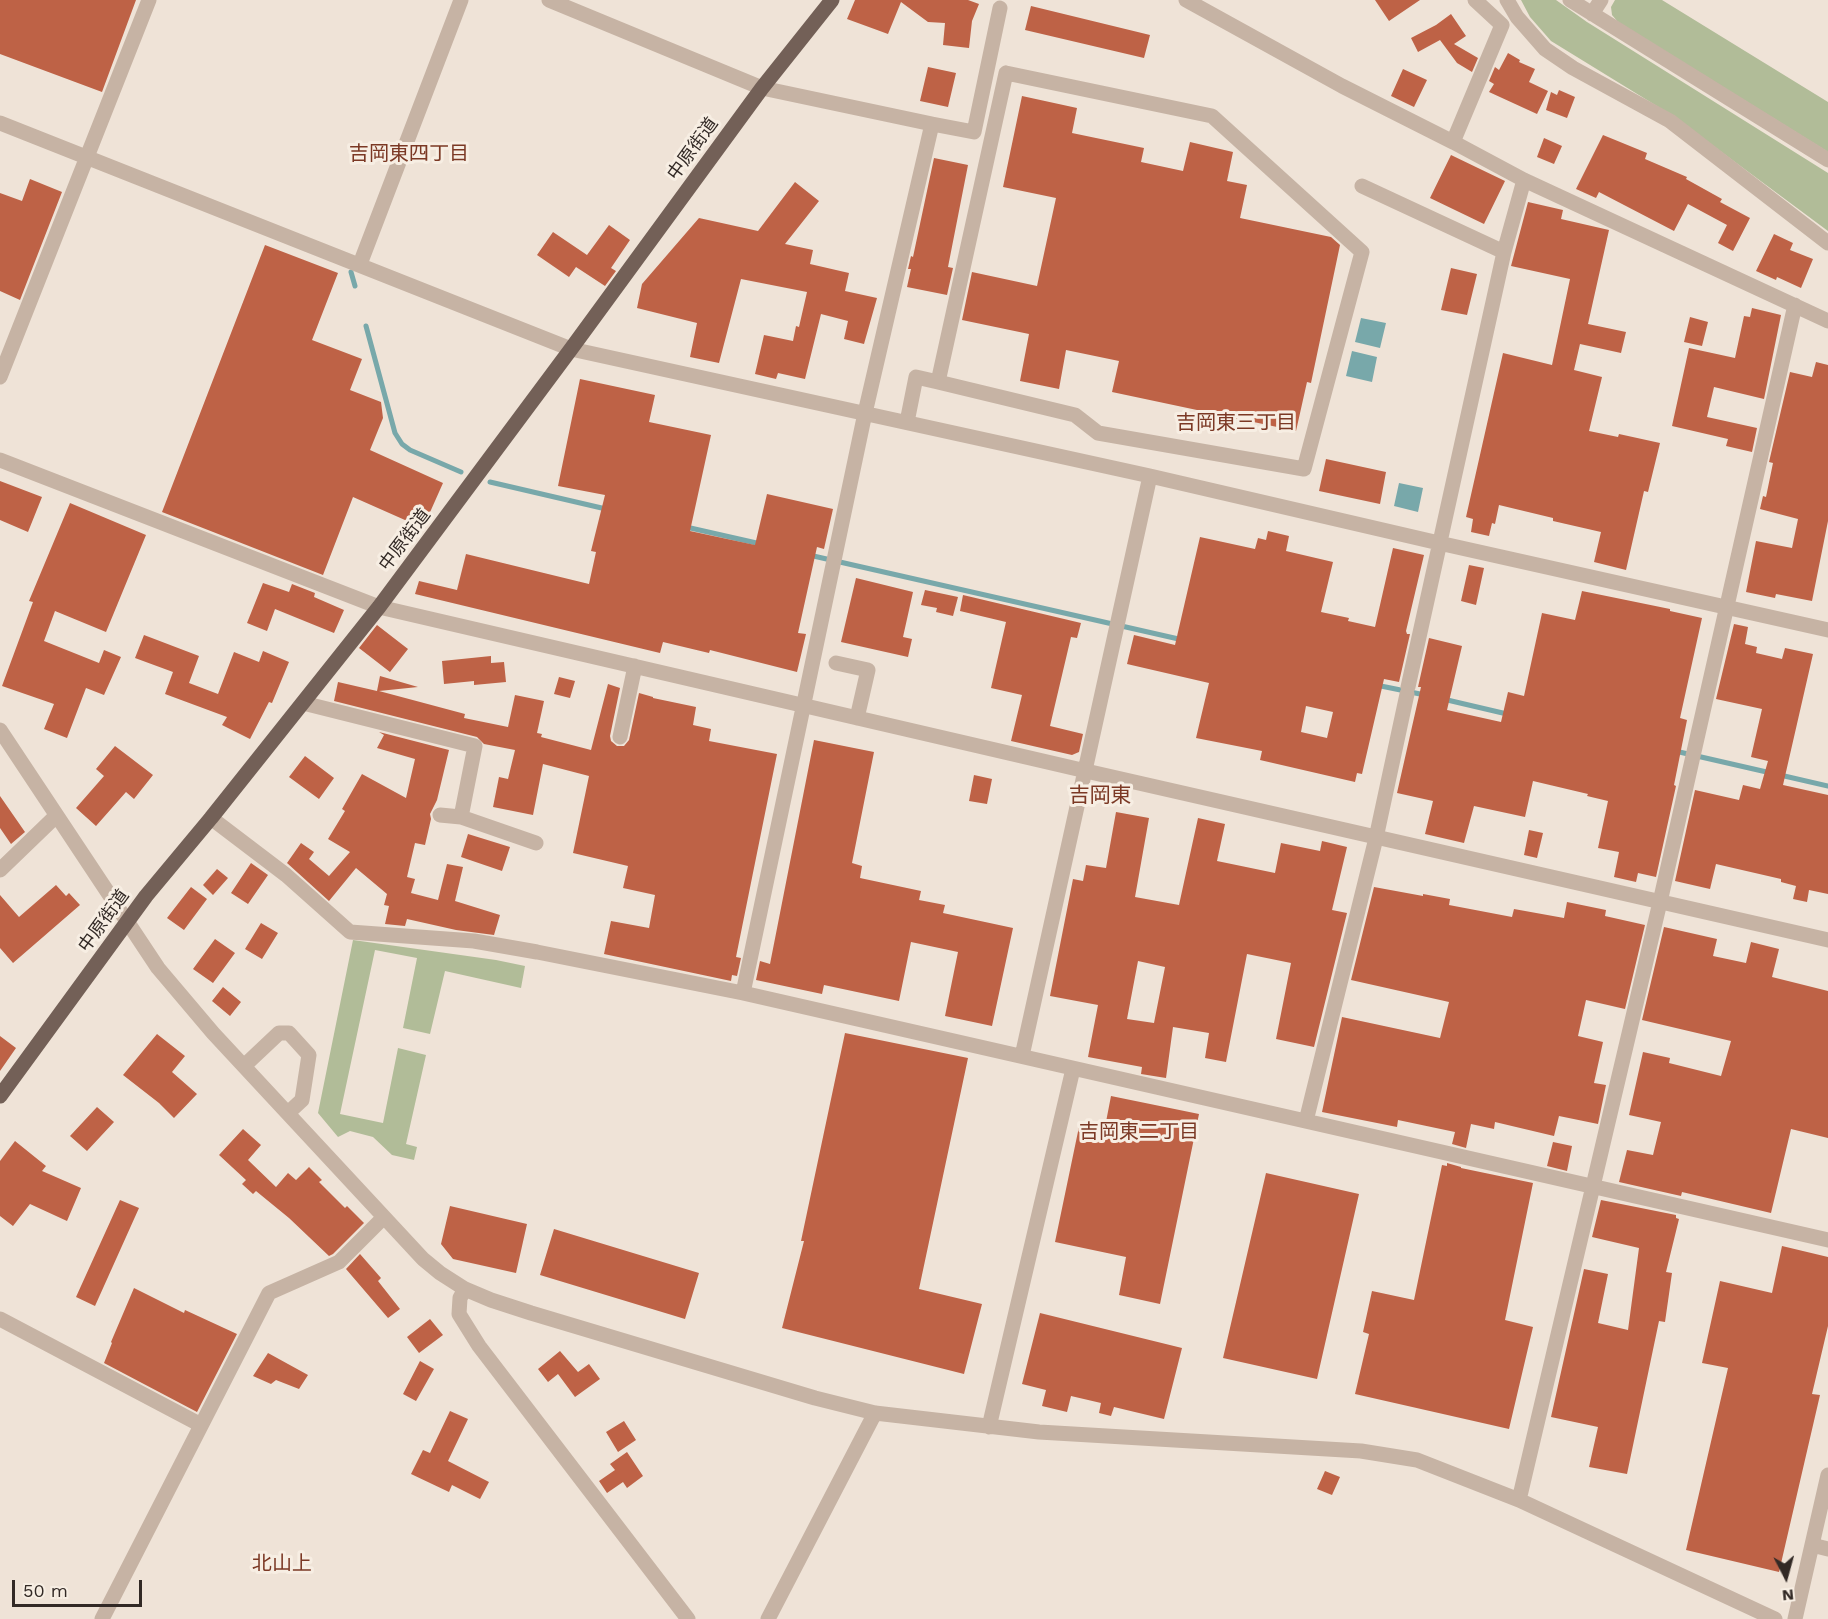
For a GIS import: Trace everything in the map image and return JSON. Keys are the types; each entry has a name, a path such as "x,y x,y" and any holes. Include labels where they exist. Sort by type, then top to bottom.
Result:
{"main road":[{"name":"中原街道","path":"0,1096 126,924 379,607 762,88 832,0"}],"street":[{"path":"0,377 149,0"},
{"path":"360,264 461,0"},
{"path":"549,0 762,88 974,132 1000,8"},
{"path":"1186,0 1342,87 1524,180 1828,321"},
{"path":"1453,142 1502,25 1475,0"},
{"path":"1507,0 1517,17 1545,49 1573,68 1670,121 1828,243"},
{"path":"1570,0 1828,160"},
{"path":"1592,14 1601,0"},
{"path":"907,423 916,376 938,382 1075,415 1098,433 1304,469 1362,252 1212,116 1006,73 938,382"},
{"path":"0,123 571,349 1150,476 1828,630"},
{"path":"743,993 865,413 932,124"},
{"path":"1306,1122 1376,838 1504,252 1524,180"},
{"path":"1362,186 1504,252"},
{"path":"1519,1500 1660,902 1795,305"},
{"path":"0,460 379,607 1376,838 1828,940"},
{"path":"1022,1056 1150,476"},
{"path":"836,663 868,670 857,718"},
{"path":"620,736 636,666"},
{"path":"303,703 476,746 461,817"},
{"path":"0,730 126,924 158,968 244,1066 423,1259 465,1289 531,1313 804,1395 875,1413 1070,1435 1373,1453 1417,1460 1519,1500 1775,1619"},
{"path":"440,815 461,817 536,843"},
{"path":"0,870 56,816"},
{"path":"212,818 286,875 350,932 474,941 743,993 1828,1240"},
{"path":"244,1066 279,1033 289,1033 309,1055 302,1100 288,1113"},
{"path":"989,1427 1073,1069"},
{"path":"102,1619 269,1293 339,1262 384,1217"},
{"path":"465,1289 460,1298 459,1314 479,1346 688,1619"},
{"path":"0,1319 201,1425"},
{"path":"768,1619 875,1413"},
{"path":"1795,1619 1828,1475"},
{"path":"1812,1545 1828,1549"}],"green space":[{"path":"1521,0 1556,0 1587,22 1828,173 1828,231 1673,116 1551,41 1530,17"},
{"path":"1615,0 1662,0 1828,102 1828,152 1618,22 1612,15 1611,7"},
{"path":"353,940 525,966 521,988 445,971 430,1034 403,1028 417,958 375,950 340,1114 383,1123 398,1048 426,1055 406,1144 417,1147 414,1160 392,1155 373,1137 350,1131 338,1137 318,1113"}],"water":[{"path":"1361,318 1386,323 1380,348 1355,342"},
{"path":"1352,351 1377,357 1372,382 1346,376"},
{"path":"1399,483 1423,488 1418,512 1394,506"}],"building":[{"path":"0,0 136,0 102,92 0,54"},
{"path":"855,0 968,0 979,4 972,21 969,48 943,45 945,23 928,22 901,2 888,34 847,19"},
{"path":"1375,0 1420,0 1389,21"},
{"path":"1031,6 1150,35 1144,58 1025,30"},
{"path":"1451,14 1466,36 1454,44 1478,58 1472,72 1457,63 1440,40 1418,52 1411,38"},
{"path":"1508,53 1520,60 1519,62 1535,69 1529,82 1548,91 1537,114 1489,92 1494,84 1489,81 1495,67 1499,70"},
{"path":"928,67 956,73 948,107 920,101"},
{"path":"1403,69 1427,80 1414,107 1391,96"},
{"path":"1559,90 1575,97 1567,118 1546,110 1551,92 1557,95"},
{"path":"1022,96 1077,108 1072,133 1144,148 1141,162 1183,171 1190,142 1233,152 1227,181 1247,185 1240,218 1331,237 1340,245 1311,383 1307,382 1296,431 1112,392 1119,361 1066,350 1059,389 1020,381 1029,334 962,320 972,272 1037,286 1056,198 1003,187"},
{"path":"1603,135 1647,153 1645,159 1687,177 1686,179 1722,199 1720,202 1750,218 1733,251 1718,243 1727,225 1688,204 1674,231 1599,192 1596,198 1576,189"},
{"path":"1544,138 1562,146 1554,164 1537,157"},
{"path":"1451,155 1505,181 1484,224 1430,198"},
{"path":"934,158 968,165 948,267 953,268 947,295 907,287 911,269 908,269 911,256 913,257"},
{"path":"30,179 62,192 20,300 0,291 0,193 22,201"},
{"path":"795,182 819,201 785,244 813,250 810,264 849,273 845,291 877,298 864,344 844,339 848,321 821,314 805,379 778,373 776,379 755,374 764,335 793,341 796,326 799,327 807,292 741,279 719,363 690,357 697,323 637,308 642,284 699,218 758,231"},
{"path":"1528,202 1563,210 1561,219 1609,230 1588,324 1626,332 1621,353 1580,344 1574,370 1602,377 1589,431 1618,437 1619,434 1660,443 1648,492 1644,491 1626,570 1594,562 1601,532 1499,505 1495,524 1492,523 1489,536 1471,532 1473,519 1466,517 1503,353 1552,365 1570,279 1511,266"},
{"path":"609,225 630,240 611,268 616,271 605,286 576,267 569,277 537,255 553,232 587,255"},
{"path":"1774,234 1793,243 1790,250 1813,259 1801,288 1777,277 1776,280 1756,271"},
{"path":"265,245 338,273 312,340 362,359 350,390 381,402 383,418 370,450 443,483 423,528 353,497 323,575 162,512"},
{"path":"1451,268 1477,274 1467,315 1441,310"},
{"path":"1752,308 1781,315 1764,399 1714,387 1707,417 1757,428 1752,452 1726,446 1728,439 1672,426 1689,348 1735,358 1744,316 1750,317"},
{"path":"1690,317 1708,322 1702,346 1684,342"},
{"path":"1816,362 1828,365 1828,521 1812,601 1776,594 1775,598 1746,592 1756,541 1792,548 1798,519 1760,509 1763,496 1766,497 1773,463 1769,462 1790,372 1812,377"},
{"path":"580,379 655,395 649,422 711,435 690,531 755,545 767,494 833,509 824,549 817,547 798,633 806,634 797,672 710,650 709,653 663,642 660,653 415,594 419,581 457,590 466,554 589,584 596,552 591,551 605,495 558,486"},
{"path":"1326,459 1386,472 1380,504 1319,491"},
{"path":"0,481 42,497 28,532 0,520"},
{"path":"70,503 146,535 106,632 55,611 44,641 99,663 104,650 121,657 104,695 86,688 67,738 44,729 54,704 2,686 33,602 29,601"},
{"path":"1268,531 1289,536 1286,551 1333,562 1321,612 1375,627 1393,548 1424,555 1406,631 1410,634 1399,682 1384,679 1362,774 1357,773 1355,782 1260,760 1262,751 1196,738 1209,683 1127,664 1134,635 1175,645 1200,537 1255,549 1258,538 1266,540","holes":["1306,706 1333,712 1327,738 1301,732"]},
{"path":"1469,565 1484,568 1476,605 1461,601"},
{"path":"856,578 913,592 903,637 912,639 908,657 841,642"},
{"path":"263,583 289,592 292,584 315,593 314,597 344,610 334,633 275,609 267,631 247,623"},
{"path":"925,590 958,597 953,616 936,612 937,608 921,605"},
{"path":"1582,591 1702,618 1680,718 1687,720 1674,785 1676,786 1656,877 1638,873 1636,882 1614,877 1619,852 1598,848 1608,801 1533,781 1525,817 1474,806 1464,843 1425,834 1433,801 1397,793 1421,687 1418,687 1429,638 1462,646 1447,710 1501,722 1508,692 1524,696 1542,613 1575,620"},
{"path":"963,595 1081,623 1077,638 1071,637 1050,726 1083,734 1079,752 1072,755 1011,741 1022,695 991,688 1006,622 960,611"},
{"path":"1734,624 1748,627 1745,644 1757,647 1756,653 1782,659 1785,648 1813,654 1783,785 1828,795 1828,894 1809,890 1807,902 1793,899 1796,886 1781,882 1781,879 1716,864 1710,889 1675,881 1695,790 1739,800 1743,785 1760,789 1768,761 1751,757 1762,709 1716,699"},
{"path":"377,625 408,649 390,672 359,648"},
{"path":"144,635 199,656 189,683 218,694 234,652 259,662 263,651 289,662 272,703 269,702 250,739 222,725 227,717 165,694 173,672 135,658"},
{"path":"491,656 491,663 504,662 506,682 474,685 474,681 444,684 442,661"},
{"path":"380,676 418,687 379,691 465,714 464,718 508,727 515,695 544,701 537,733 542,734 541,737 591,750 608,684 620,688 610,736 611,741 617,746 624,746 629,740 639,693 696,707 693,725 711,729 709,741 777,754 736,957 741,958 737,976 732,975 731,981 604,954 611,921 649,928 655,895 623,888 628,866 573,853 589,776 543,764 533,815 493,807 499,777 508,779 515,750 484,744 477,737 334,701 338,682 377,691"},
{"path":"559,677 575,681 570,698 554,694"},
{"path":"379,732 449,750 437,800 430,814 425,845 415,843 407,877 415,879 411,893 438,900 447,864 463,867 455,901 500,915 494,935 456,930 407,919 405,926 385,924 389,906 384,905 387,894 356,868 329,901 287,863 301,843 314,852 309,859 329,876 350,852 328,839 345,811 342,809 362,774 406,798 415,759 377,748 384,735"},
{"path":"814,740 874,752 852,863 862,866 860,878 921,891 919,900 945,905 943,913 1013,928 992,1026 945,1016 958,952 911,942 899,1001 824,985 822,994 756,980 760,961 770,964"},
{"path":"115,746 153,775 134,799 126,792 96,826 76,808 104,776 96,769"},
{"path":"305,756 334,778 319,799 289,777"},
{"path":"974,775 992,779 987,804 969,801"},
{"path":"0,796 25,832 11,844 0,828"},
{"path":"1116,812 1149,818 1135,897 1179,905 1198,818 1225,824 1217,861 1275,873 1281,843 1320,851 1322,841 1347,847 1332,910 1347,913 1314,1047 1276,1039 1291,963 1247,954 1226,1062 1205,1058 1209,1033 1173,1027 1166,1078 1141,1074 1142,1067 1088,1057 1098,1005 1050,996 1073,879 1083,881 1086,865 1106,868","holes":["1138,961 1165,967 1154,1023 1127,1019"]},
{"path":"1529,830 1543,833 1537,858 1524,855"},
{"path":"468,834 510,847 502,871 461,857"},
{"path":"251,863 268,875 248,904 231,893"},
{"path":"217,869 228,878 213,895 203,885"},
{"path":"56,885 66,896 69,893 80,905 13,963 0,948 0,895 19,917"},
{"path":"191,887 207,899 184,930 167,918"},
{"path":"1374,887 1450,899 1449,905 1512,917 1514,909 1564,918 1567,902 1606,910 1605,916 1645,925 1625,1009 1586,1000 1578,1036 1603,1042 1594,1083 1606,1085 1598,1124 1559,1116 1554,1136 1495,1122 1494,1129 1471,1124 1466,1148 1452,1144 1455,1132 1398,1120 1397,1127 1322,1112 1342,1017 1440,1038 1449,1002 1351,980"},
{"path":"261,923 278,933 262,959 245,949"},
{"path":"1664,927 1717,939 1713,956 1746,963 1751,942 1779,949 1772,977 1828,991 1828,1138 1791,1129 1771,1213 1682,1192 1681,1196 1619,1182 1627,1150 1653,1155 1661,1122 1629,1115 1643,1052 1670,1058 1669,1063 1721,1076 1731,1041 1642,1020"},
{"path":"215,939 235,953 213,983 193,969"},
{"path":"223,987 241,1002 230,1016 212,1001"},
{"path":"845,1033 968,1058 919,1289 982,1304 964,1374 782,1328 804,1241 801,1241"},
{"path":"157,1034 185,1056 172,1072 197,1094 174,1118 123,1075"},
{"path":"0,1036 16,1048 0,1071"},
{"path":"1111,1096 1199,1114 1160,1304 1119,1295 1126,1257 1055,1242 1080,1122 1105,1127"},
{"path":"97,1107 114,1122 87,1151 70,1136"},
{"path":"243,1129 261,1145 248,1160 276,1187 288,1173 296,1180 309,1167 322,1180 319,1182 364,1223 333,1254 329,1256 256,1191 253,1194 242,1184 246,1180 219,1155"},
{"path":"15,1141 46,1166 42,1171 81,1188 67,1221 30,1204 13,1226 0,1216 0,1161"},
{"path":"1553,1142 1572,1146 1567,1171 1547,1166"},
{"path":"1447,1163 1533,1183 1505,1320 1533,1327 1509,1429 1355,1394 1369,1334 1363,1332 1372,1291 1414,1300 1442,1165 1447,1166"},
{"path":"1266,1173 1359,1194 1317,1379 1223,1358"},
{"path":"120,1200 139,1208 95,1306 76,1297"},
{"path":"1601,1200 1676,1215 1679,1219 1666,1272 1672,1273 1665,1322 1659,1321 1627,1474 1589,1467 1598,1427 1551,1417 1584,1269 1608,1274 1598,1323 1628,1330 1639,1248 1592,1237"},
{"path":"450,1206 527,1224 516,1273 453,1259 441,1244"},
{"path":"554,1229 699,1273 685,1319 540,1275"},
{"path":"1782,1246 1828,1257 1828,1326 1812,1394 1820,1395 1779,1572 1686,1550 1728,1368 1702,1363 1720,1281 1772,1293"},
{"path":"360,1254 381,1278 378,1281 400,1309 388,1318 346,1269"},
{"path":"134,1288 184,1313 185,1310 237,1334 197,1412 104,1363"},
{"path":"1040,1313 1182,1348 1164,1419 1114,1407 1111,1416 1099,1413 1101,1403 1071,1396 1067,1412 1042,1406 1046,1390 1022,1384"},
{"path":"430,1319 443,1335 419,1353 407,1337"},
{"path":"560,1351 578,1372 589,1364 600,1379 575,1397 558,1374 548,1382 538,1369"},
{"path":"268,1353 308,1375 299,1389 276,1380 271,1384 253,1376"},
{"path":"420,1361 434,1369 416,1401 403,1394"},
{"path":"450,1411 468,1419 448,1461 489,1482 480,1499 452,1485 449,1492 411,1474 423,1450 430,1453"},
{"path":"624,1421 636,1440 618,1452 606,1432"},
{"path":"627,1452 643,1476 627,1488 623,1482 607,1493 599,1481 615,1470 610,1464"},
{"path":"1325,1471 1340,1477 1332,1495 1317,1489"}],"waterway":[{"path":"351,272 355,286"},
{"path":"366,326 395,433 402,444 410,450 461,472"},
{"path":"490,482 606,509"},
{"path":"686,527 761,544"},
{"path":"809,555 1183,640"},
{"path":"1376,685 1425,695"},
{"path":"1443,699 1507,714"},
{"path":"1675,751 1771,773"},
{"path":"1780,775 1828,786"}],"district":[{"name":"吉岡東四丁目","path":"409,154"},
{"name":"吉岡東三丁目","path":"1236,423"},
{"name":"吉岡東","path":"1100,796"},
{"name":"吉岡東二丁目","path":"1139,1132"},
{"name":"北山上","path":"282,1564"}]}
